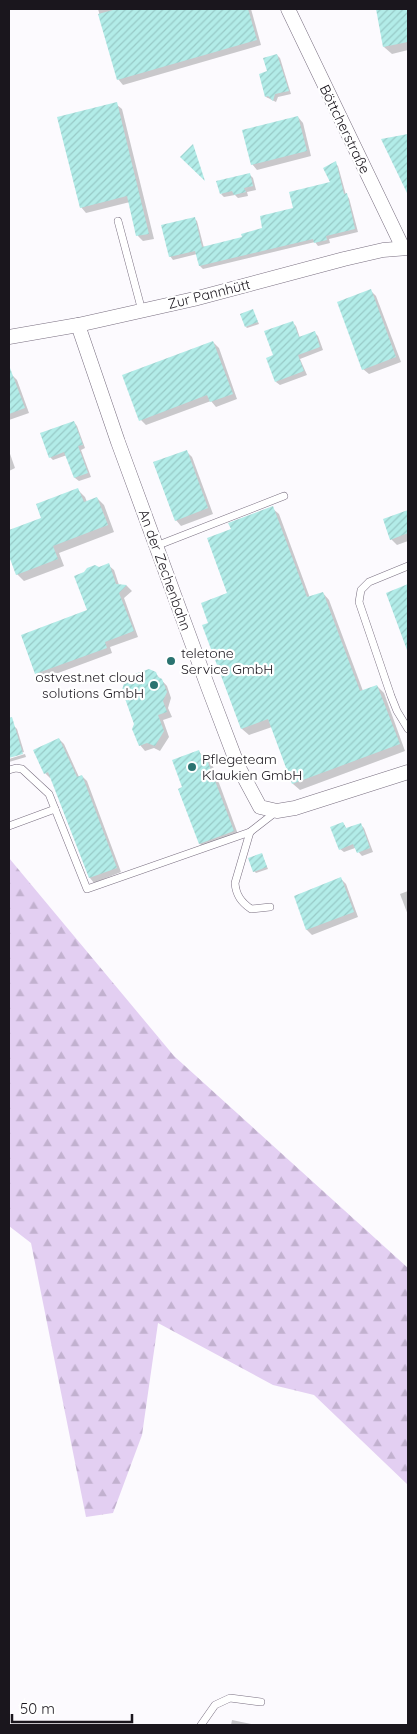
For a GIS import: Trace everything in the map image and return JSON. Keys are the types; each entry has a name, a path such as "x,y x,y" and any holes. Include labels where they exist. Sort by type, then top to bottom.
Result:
{"street":[{"name":"Böttcherstraße","path":"288,9 406,248"},
{"name":"Zur Pannhütt","path":"9,337 142,311 344,259 383,250 406,248"},
{"name":"An der Zechenbahn","path":"78,325 118,442 238,766 260,807 277,811"},
{"path":"277,811 295,808 408,772"}],"lane":[{"path":"118,221 142,311"},
{"path":"156,546 284,496"},
{"path":"408,566 369,582 360,590 359,602 391,696 397,711 408,729"},
{"path":"9,770 22,769 49,794 87,889 250,832 277,811"},
{"path":"9,826 55,809"},
{"path":"250,832 235,883 236,891 240,900 251,909 270,907"},
{"path":"201,1725 215,1705 230,1698 261,1702"}],"green space":[{"path":"9,858 174,1056 408,1268 408,1485 314,1395 273,1385 158,1323 142,1435 113,1513 86,1517 31,1243 9,1226"}],"building":[{"path":"117,9 248,9 257,40 117,80 98,14"},
{"path":"376,9 408,9 408,42 383,47"},
{"path":"277,54 289,91 275,94 273,101 268,96 265,97 259,74 267,71 263,58"},
{"path":"117,102 149,234 136,236 127,196 80,208 57,117"},
{"path":"298,116 307,151 251,165 242,130"},
{"path":"408,134 408,195 381,139"},
{"path":"193,144 205,181 180,157"},
{"path":"336,161 344,194 347,193 355,229 326,236 327,240 314,243 313,239 199,266 195,251 169,257 161,225 195,217 202,247 242,237 241,234 262,228 260,216 293,208 289,192 330,182 323,168"},
{"path":"250,173 253,186 244,188 246,192 234,195 232,191 220,194 216,181"},
{"path":"371,289 396,357 362,370 337,302"},
{"path":"253,309 258,322 245,327 240,314"},
{"path":"293,321 299,337 315,331 320,347 298,355 304,371 275,382 266,358 273,355 264,331"},
{"path":"213,341 233,394 210,402 207,395 139,421 122,375"},
{"path":"9,369 25,408 9,414"},
{"path":"74,421 83,445 78,446 88,473 74,478 64,452 49,458 40,433"},
{"path":"187,450 208,508 175,521 153,462"},
{"path":"78,488 84,502 97,497 108,525 53,546 58,559 16,575 9,556 9,530 41,518 36,504"},
{"path":"273,506 307,597 323,592 360,691 377,685 400,744 292,784 268,719 241,729 202,625 208,623 201,603 227,593 207,538 231,529 228,523"},
{"path":"408,510 408,533 390,540 383,519"},
{"path":"109,563 116,584 127,585 119,593 134,631 105,642 107,648 35,674 21,635 87,610 74,576 95,565 99,567"},
{"path":"408,584 408,649 407,650 386,593"},
{"path":"149,669 156,672 158,677 162,679 167,692 163,701 167,712 158,715 164,731 155,746 147,743 139,746 132,729 134,724 122,690 126,677"},
{"path":"12,717 23,754 9,758 9,718"},
{"path":"59,738 77,777 82,775 117,868 89,878 48,772 44,774 33,750"},
{"path":"199,750 202,758 206,757 234,831 199,844 178,789 182,787 172,760"},
{"path":"343,822 346,828 361,823 370,848 357,853 353,844 339,850 330,827"},
{"path":"262,853 267,867 253,872 248,858"},
{"path":"341,877 354,912 306,930 294,896"}],"place":[{"name":"teletone Service GmbH","path":"171,661"},
{"name":"ostvest.net cloud solutions GmbH","path":"154,685"},
{"name":"Pflegeteam Klaukien GmbH","path":"192,767"}]}
